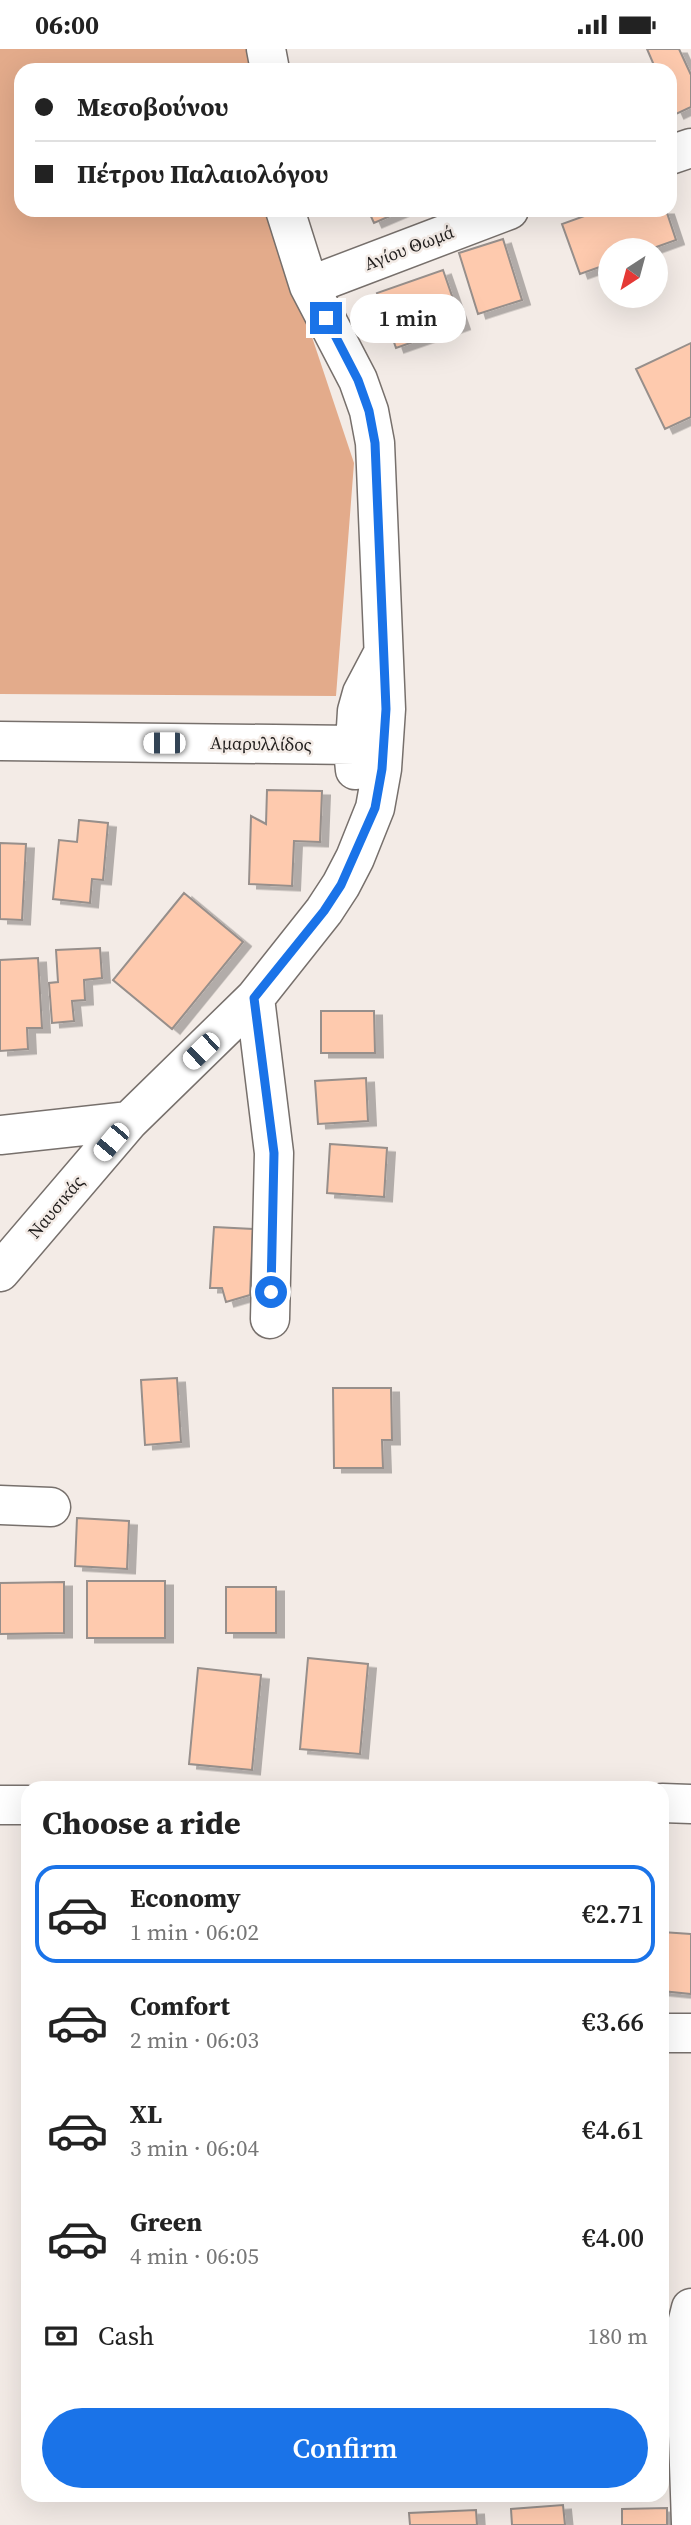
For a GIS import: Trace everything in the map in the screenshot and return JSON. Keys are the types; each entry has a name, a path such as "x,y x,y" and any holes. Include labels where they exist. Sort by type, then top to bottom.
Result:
{"street":[{"name":"Ναυσικάς","path":"0,1272 129,1121 254,998 324,911 341,885 375,808 382,769 386,709 377,468 369,411 358,380 309,286 287,217"},
{"name":"Αγίου Θωμά","path":"309,286 491,217"},
{"path":"375,808 354,767 355,745 359,703 385,649"},
{"name":"Αμαρυλλίδος","path":"0,741 355,745"},
{"path":"254,998 274,1153 270,1319"},
{"path":"0,1135 129,1121"},
{"path":"0,1505 51,1507"},
{"path":"669,1803 691,1804"},
{"path":"0,1805 21,1805"},
{"path":"669,2033 691,2032"},
{"path":"691,2308 687,2324 686,2377 691,2524"}],"shaded area":[{"path":"0,49 259,49 258,63 14,63 14,217 274,217 354,463 336,696 0,694"}],"building":[{"path":"647,49 679,49 691,75 691,107 677,114 677,63 653,63"},
{"path":"371,217 388,217 374,223"},
{"path":"582,217 668,217 676,240 668,243 668,238 598,238 598,268 580,274 562,224"},
{"path":"503,239 522,300 478,314 459,253"},
{"path":"443,270 462,325 396,348 377,293"},
{"path":"691,343 691,417 665,429 636,369"},
{"path":"267,790 322,791 320,842 294,841 292,886 249,884 251,816 266,824"},
{"path":"79,820 108,823 103,880 92,879 90,903 53,899 59,840 77,842"},
{"path":"0,843 26,844 22,920 0,919"},
{"path":"184,893 243,942 172,1029 113,980"},
{"path":"100,948 102,978 84,980 85,1000 72,1001 74,1021 52,1023 49,983 58,982 56,950"},
{"path":"38,958 42,1028 27,1028 28,1049 0,1051 0,960"},
{"path":"321,1011 374,1011 375,1053 321,1053"},
{"path":"366,1078 368,1121 318,1124 315,1081"},
{"path":"330,1144 387,1148 384,1197 327,1193"},
{"path":"214,1227 253,1229 250,1295 226,1302 222,1288 210,1288"},
{"path":"177,1378 181,1442 145,1445 141,1380"},
{"path":"333,1388 391,1388 392,1440 382,1440 383,1468 334,1468"},
{"path":"77,1518 129,1521 127,1569 75,1566"},
{"path":"87,1581 165,1581 165,1638 87,1638"},
{"path":"64,1582 64,1633 0,1634 0,1583"},
{"path":"226,1587 276,1587 276,1633 226,1633"},
{"path":"308,1658 368,1664 360,1754 300,1749"},
{"path":"198,1668 261,1675 252,1770 189,1764"},
{"path":"669,1932 691,1934 691,1994 669,1992"},
{"path":"563,2505 565,2525 512,2525 511,2509"},
{"path":"667,2508 667,2525 622,2525 622,2509"},
{"path":"476,2510 477,2525 410,2525 409,2513"}],"route":[{"path":"271,1292 274,1153 254,998 324,911 355,857 375,808 382,769 386,709 375,443 369,411 358,380 326,318"}]}
